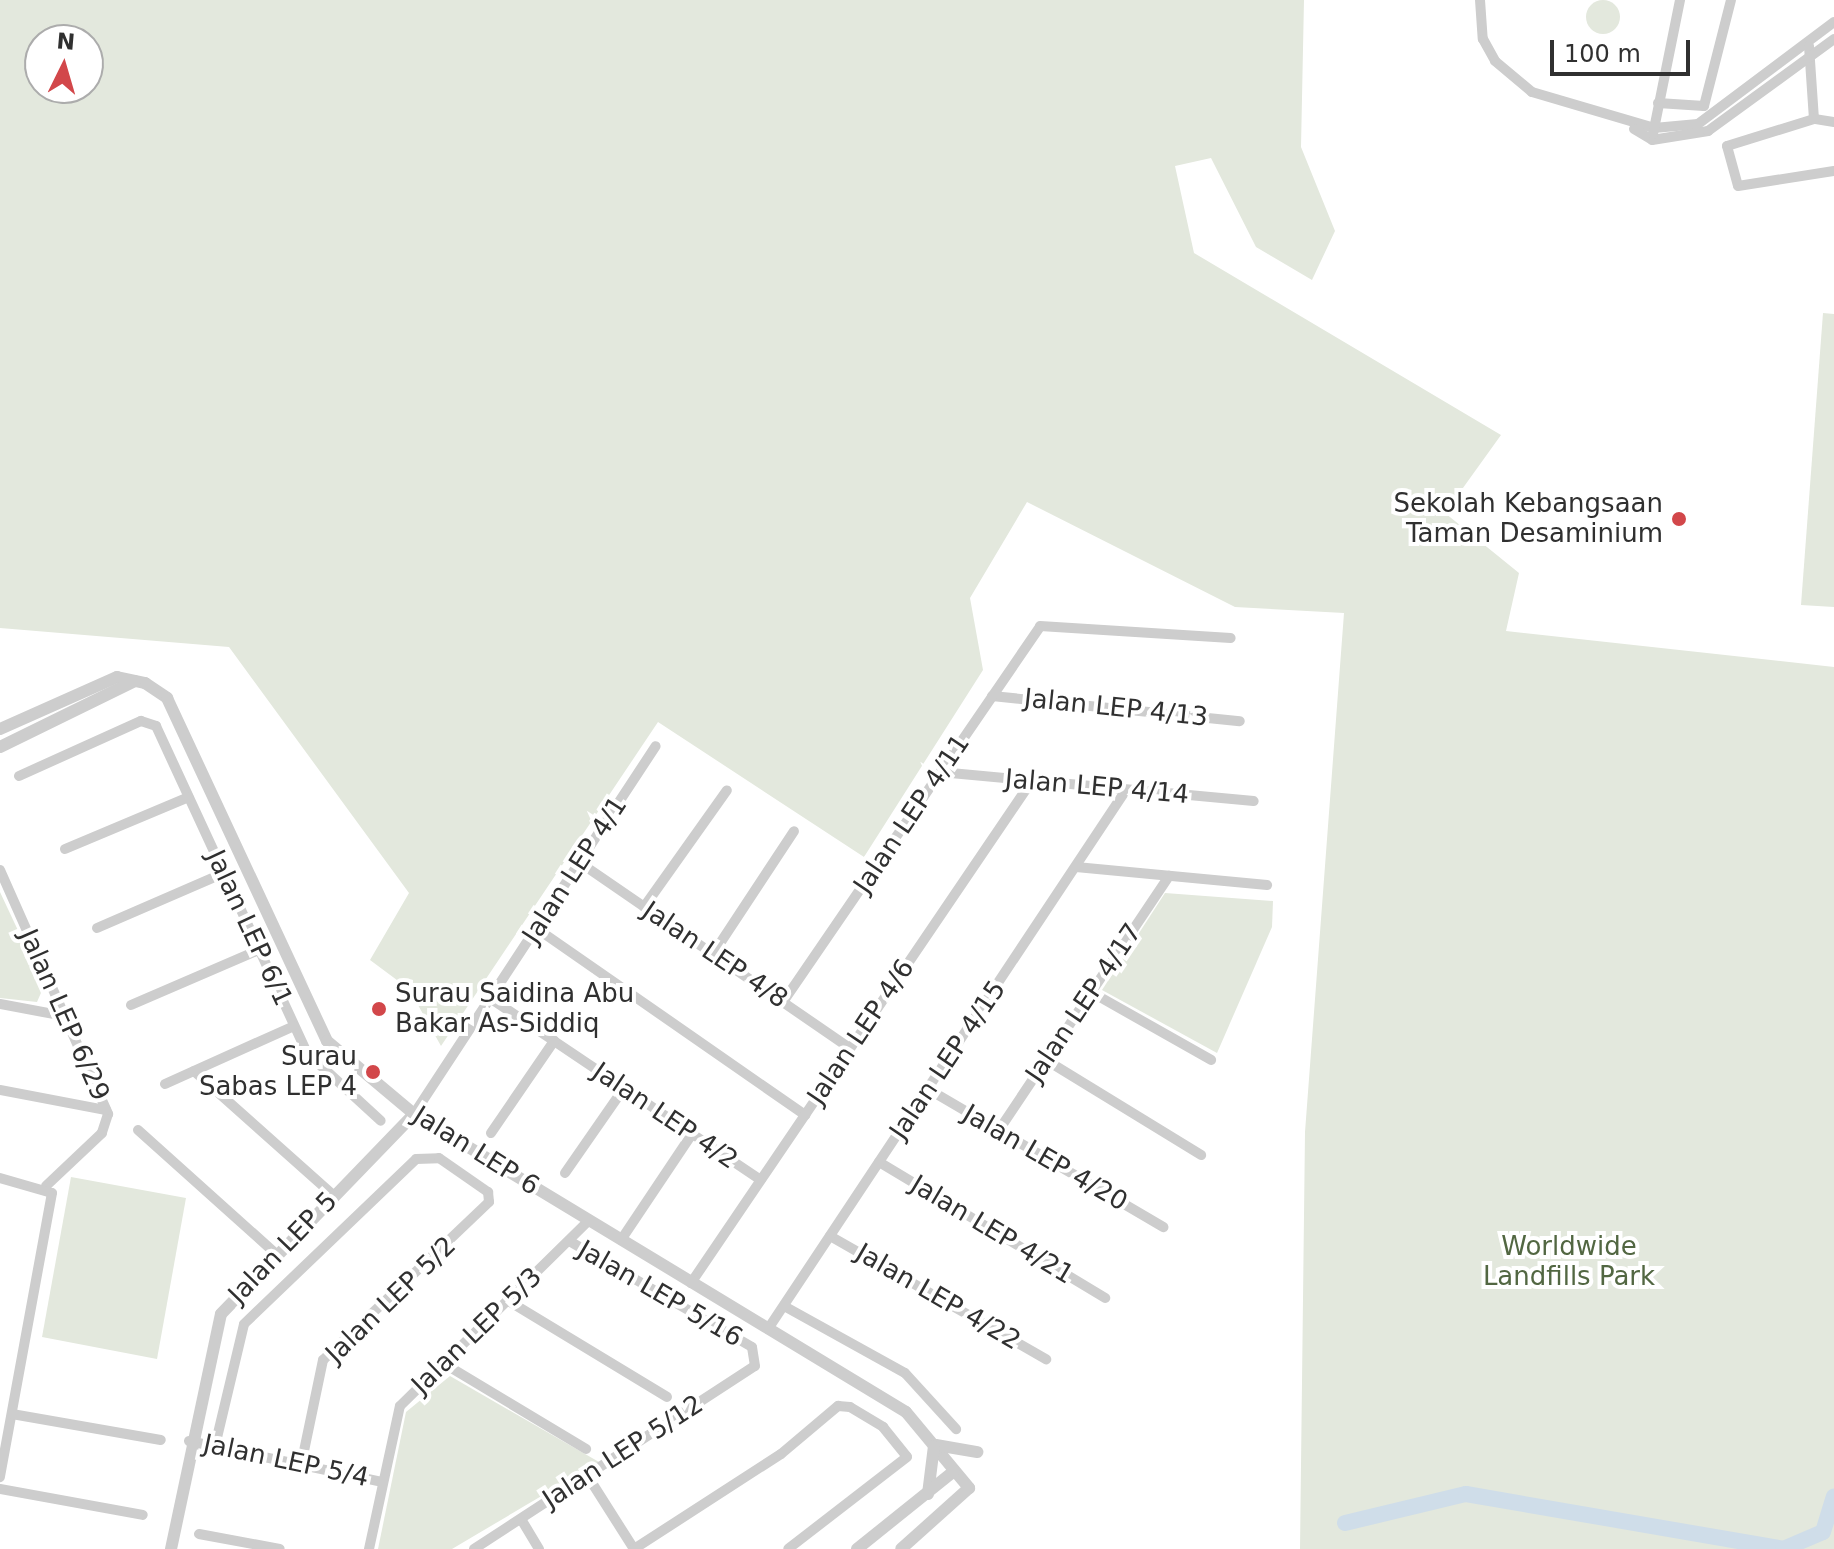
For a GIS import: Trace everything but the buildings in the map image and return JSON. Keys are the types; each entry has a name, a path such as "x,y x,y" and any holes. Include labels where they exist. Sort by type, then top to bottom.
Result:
{"street":[{"path":"1480,0 1483,39 1506,73 1559,104 1653,134 1708,131 1811,51 1834,39"},
{"path":"1653,134 1680,0"},
{"path":"1658,103 1704,106 1731,0"},
{"path":"1653,134 1698,124 1805,39 1834,22"},
{"path":"1805,39 1811,51 1814,119"},
{"path":"1834,122 1814,119 1732,142 1738,186 1834,171"},
{"name":"Jalan LEP 4/11","path":"783,1002 1040,626 1231,638"},
{"path":"0,729 117,677 135,681"},
{"path":"0,747 135,681"},
{"name":"Jalan LEP 6","path":"135,681 155,689 176,711 327,1041 414,1114 906,1412 969,1488 901,1549"},
{"name":"Jalan LEP 4/13","path":"992,696 1240,721"},
{"name":"Jalan LEP 6/1","path":"19,776 141,721 156,726 307,1053 381,1121"},
{"name":"Jalan LEP 4/1","path":"414,1114 656,746"},
{"name":"Jalan LEP 4/14","path":"940,772 1254,801"},
{"name":"Jalan LEP 4/6","path":"691,1283 1031,782"},
{"path":"644,907 727,790"},
{"name":"Jalan LEP 4/15","path":"768,1329 1126,790"},
{"path":"65,849 189,797"},
{"path":"713,954 794,831"},
{"name":"Jalan LEP 4/8","path":"579,862 850,1048"},
{"path":"1076,867 1267,885"},
{"name":"Jalan LEP 6/29","path":"0,870 106,1110 102,1133 49,1190"},
{"path":"97,928 224,873"},
{"name":"Jalan LEP 4/17","path":"999,1130 1169,876"},
{"path":"536,928 805,1115"},
{"path":"131,1005 259,950"},
{"path":"1091,992 1211,1060"},
{"name":"Jalan LEP 4/2","path":"490,998 761,1180"},
{"path":"0,1004 64,1016"},
{"path":"165,1084 294,1026"},
{"path":"491,1133 554,1041"},
{"path":"1046,1060 1201,1155"},
{"path":"194,1071 333,1195"},
{"path":"565,1173 624,1088"},
{"name":"Jalan LEP 4/20","path":"928,1089 1163,1227"},
{"path":"0,1090 106,1110"},
{"name":"Jalan LEP 5","path":"171,1549 189,1441 221,1314 274,1252 414,1114"},
{"path":"138,1130 274,1252"},
{"path":"621,1240 692,1134"},
{"name":"Jalan LEP 5/2","path":"215,1446 244,1324 416,1159 439,1158 488,1192 482,1214 323,1360 301,1465"},
{"name":"Jalan LEP 4/21","path":"879,1162 1105,1298"},
{"path":"0,1178 49,1190 0,1477"},
{"name":"Jalan LEP 5/3","path":"369,1549 400,1406 589,1220"},
{"name":"Jalan LEP 4/22","path":"830,1236 1046,1359"},
{"name":"Jalan LEP 5/16","path":"569,1241 752,1347"},
{"path":"507,1300 667,1397"},
{"path":"784,1306 905,1373 956,1429"},
{"name":"Jalan LEP 5/12","path":"474,1549 755,1366 752,1347"},
{"path":"443,1363 586,1449"},
{"path":"587,1475 634,1549 781,1454 838,1406 883,1427 906,1450 902,1465 788,1549"},
{"path":"12,1414 161,1440"},
{"name":"Jalan LEP 5/4","path":"189,1441 382,1482"},
{"path":"928,1494 933,1443 977,1452"},
{"path":"857,1549 954,1471"},
{"path":"0,1489 143,1515"},
{"path":"521,1519 539,1549"},
{"path":"199,1534 280,1549"}],"green space":[{"name":"Worldwide Landfills Park","path":"0,0 1304,0 1301,147 1335,231 1312,280 1256,247 1211,158 1175,166 1194,253 1501,435 1445,513 1519,573 1506,631 1834,667 1834,1549 1300,1549 1305,1132 1344,613 1235,607 1027,502 970,598 983,670 864,857 658,722 441,1046 409,989 370,960 409,893 229,647 0,628"},
{"path":"1603,0 1615,5 1620,17 1615,29 1603,34 1591,29 1586,17 1591,5"},
{"path":"1823,313 1834,314 1834,607 1801,605"},
{"path":"0,892 44,986 37,1002 0,998"},
{"path":"1165,893 1273,901 1272,927 1217,1053 1102,990"},
{"path":"71,1177 186,1198 157,1359 42,1337"},
{"path":"450,1376 599,1462 452,1549 378,1549 406,1412"}],"waterway":[{"path":"1345,1523 1466,1494 1783,1549"},
{"path":"1783,1549 1823,1532 1834,1497"}],"place":[{"name":"Sekolah Kebangsaan Taman Desaminium","path":"1679,519"},
{"name":"Surau Saidina Abu Bakar As-Siddiq","path":"379,1009"},
{"name":"Surau Sabas LEP 4","path":"373,1072"}]}
